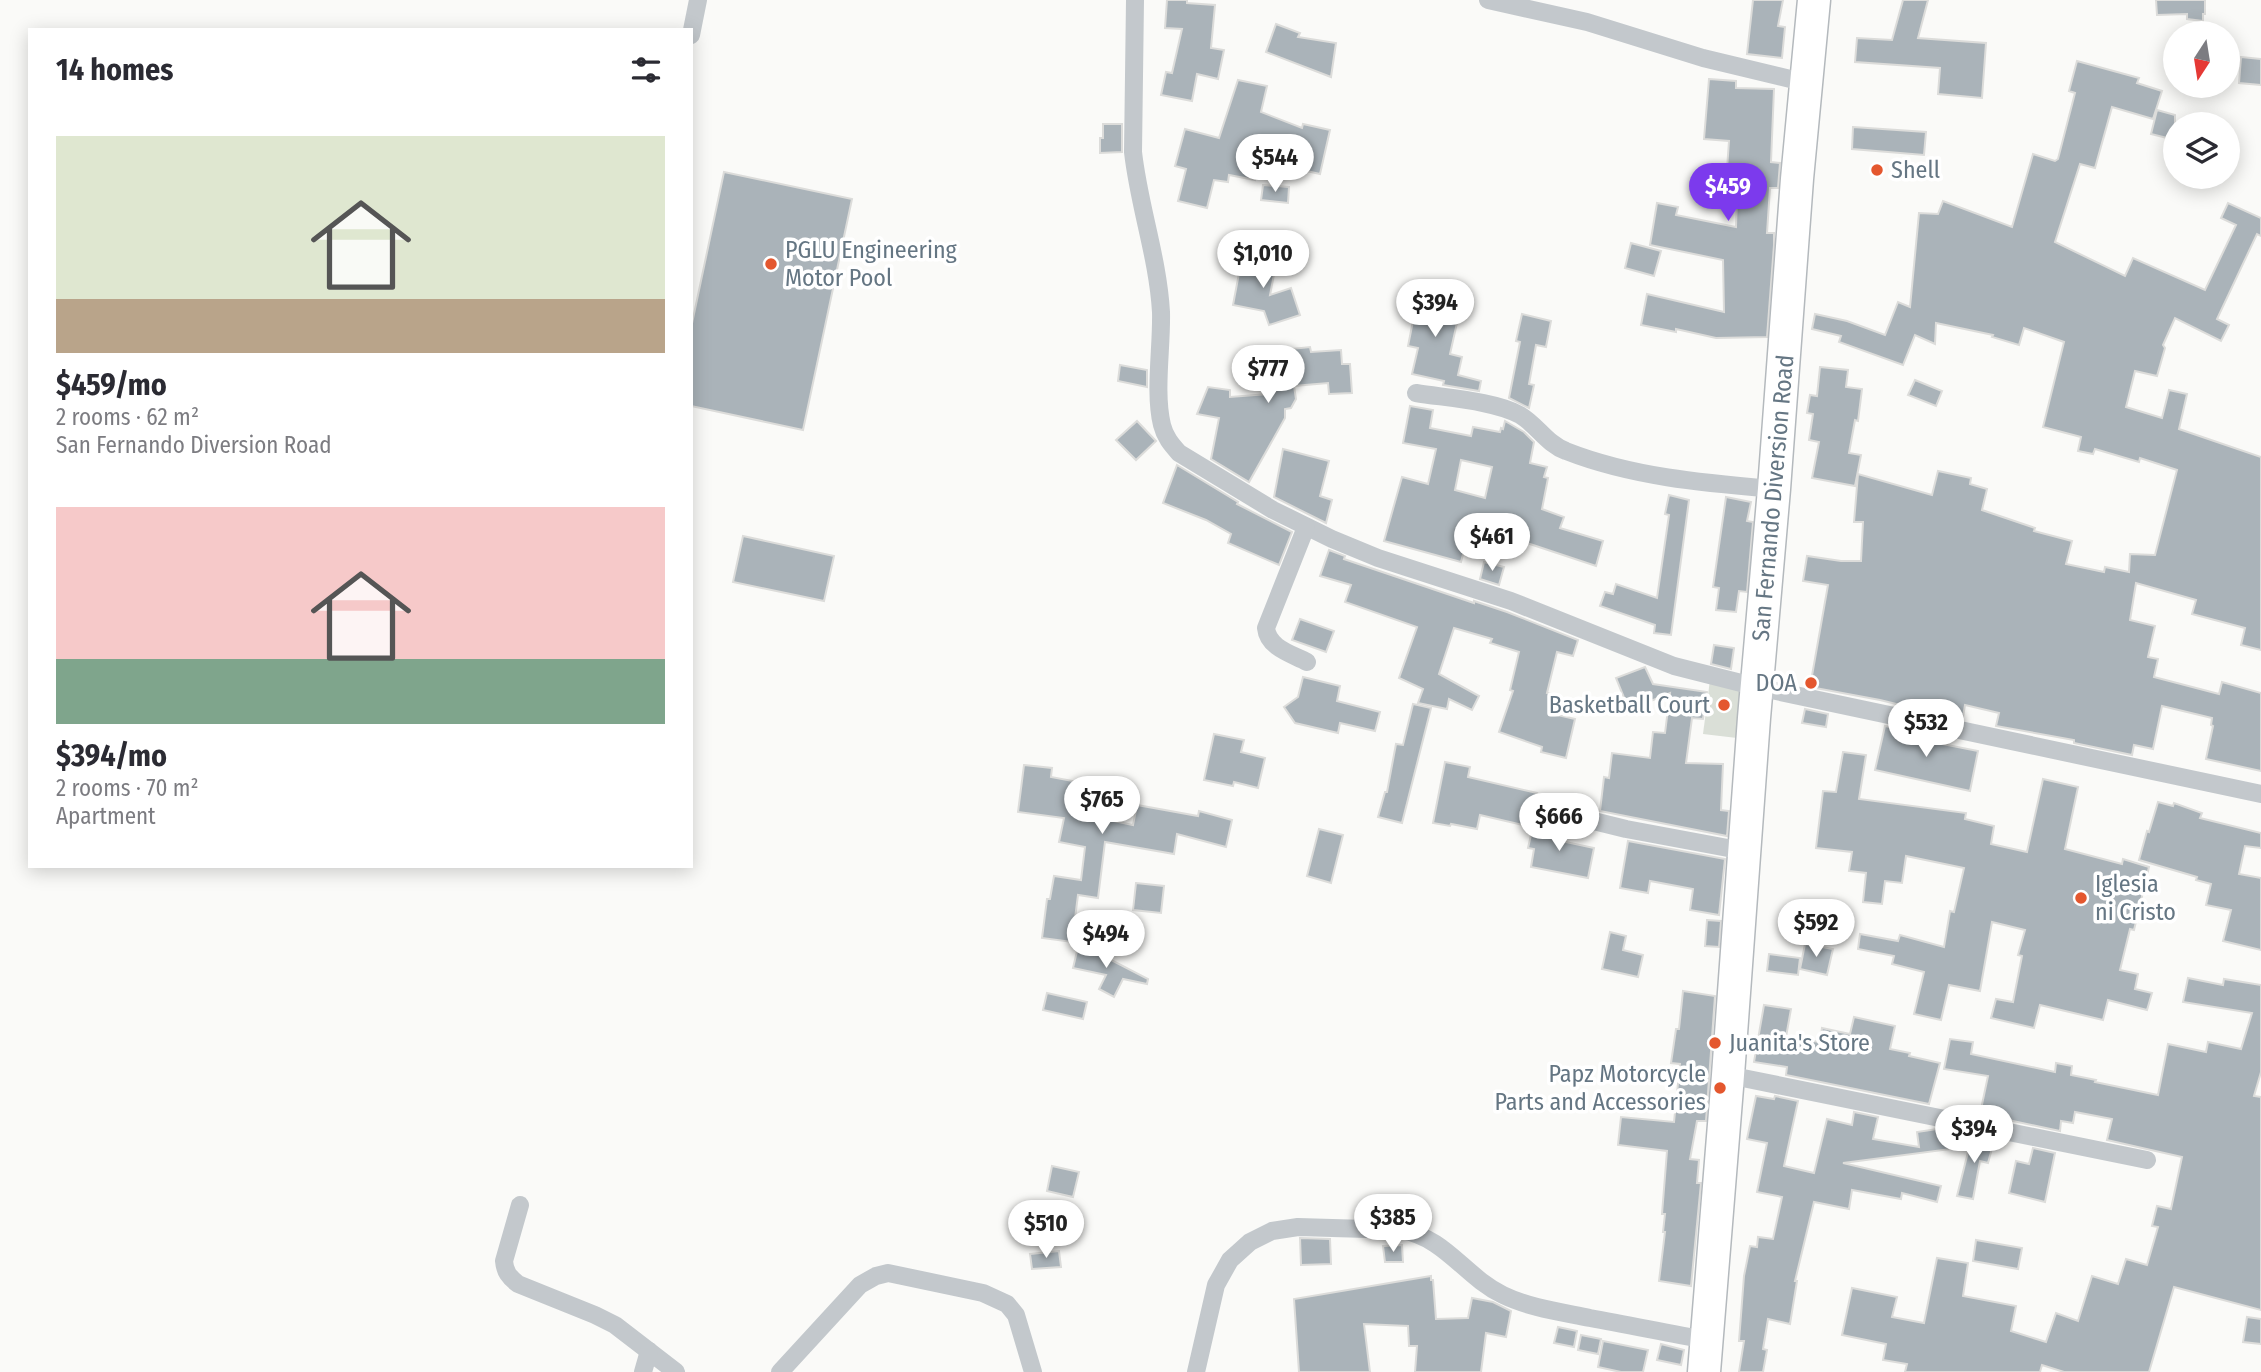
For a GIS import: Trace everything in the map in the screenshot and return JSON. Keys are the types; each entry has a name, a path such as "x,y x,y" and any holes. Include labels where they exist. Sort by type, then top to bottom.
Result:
{"highway":[{"name":"San Fernando Diversion Road","path":"1704,1372 1797,179 1814,0"}],"street":[{"path":"692,28 698,0"},
{"path":"1135,0 1133,152 1157,274 1161,312 1160,411 1168,441 1179,453 1273,510 1378,558 1511,601 1674,666 1757,687 2261,794"},
{"path":"1488,0 1587,22 1703,58 1807,83"},
{"path":"1416,393 1505,409 1527,419 1555,446 1601,463 1707,483 1774,489"},
{"path":"1306,527 1266,628 1269,638 1278,647 1307,662"},
{"path":"1541,808 1744,851"},
{"path":"1728,1075 2147,1160"},
{"path":"520,1205 504,1261 509,1277 518,1284 595,1315 621,1330 676,1372"},
{"path":"1196,1372 1216,1285 1230,1260 1250,1242 1272,1231 1298,1227 1413,1232 1430,1239 1489,1287 1518,1302 1706,1340"},
{"path":"779,1372 860,1285 888,1273 983,1293 1007,1304 1016,1315 1033,1372"},
{"path":"643,1372 649,1350"}],"shaded area":[{"name":"Basketball Court","path":"1711,672 1744,676 1737,738 1703,734"}],"building":[{"path":"1167,0 1215,5 1211,48 1224,50 1218,79 1197,74 1192,101 1161,95 1166,72 1172,73 1182,29 1165,28"},
{"path":"1753,0 1783,0 1778,26 1785,27 1782,58 1747,54"},
{"path":"1903,0 1928,0 1918,38 1986,43 1982,98 1938,94 1940,68 1855,62 1857,38 1892,40"},
{"path":"2156,0 2205,0 2203,21 2187,19 2187,14 2157,15"},
{"path":"1276,24 1300,33 1298,37 1336,43 1331,77 1266,52"},
{"path":"2241,57 2261,59 2261,85 2240,83"},
{"path":"2077,61 2139,78 2137,83 2162,91 2153,119 2112,107 2095,168 2080,164 2055,242 2125,276 2133,258 2205,290 2236,225 2221,218 2228,203 2261,218 2261,236 2257,234 2217,319 2229,325 2221,341 2175,318 2163,345 2165,348 2157,376 2135,371 2126,407 2162,418 2169,390 2187,394 2179,429 2261,457 2261,650 2241,645 2245,628 2192,614 2196,600 2136,583 2130,620 2155,626 2148,657 2158,659 2154,677 2219,694 2222,682 2261,693 2261,771 2206,759 2213,726 2212,718 2162,706 2153,749 2134,745 2132,755 2074,743 2074,740 1996,726 1999,713 1965,705 1963,717 1810,687 1828,585 1803,581 1807,556 1861,561 1863,522 1854,522 1858,474 1932,495 1938,471 1971,478 1970,484 1987,489 1982,510 2035,528 2034,531 2072,541 2066,564 2104,572 2105,567 2129,572 2130,554 2155,555 2177,470 2140,458 2139,462 2095,449 2093,454 2078,451 2081,437 2043,427 2064,342 2024,328 2019,345 1992,337 1993,335 1936,323 1935,344 1915,335 1903,365 1839,342 1841,336 1812,329 1815,314 1847,321 1885,335 1898,302 1910,307 1919,213 1938,214 1943,201 2012,227 2033,154 2055,161 2058,159 2075,93 2069,91"},
{"path":"1709,79 1736,81 1736,88 1774,89 1771,162 1780,163 1778,188 1770,188 1767,233 1774,233 1774,245 1767,337 1716,338 1641,325 1647,294 1724,312 1723,260 1650,245 1657,203 1678,207 1676,215 1736,227 1738,170 1727,169 1729,141 1704,139"},
{"path":"1238,80 1267,86 1261,112 1302,128 1303,124 1330,130 1320,174 1293,168 1295,159 1262,145 1255,180 1229,175 1228,182 1214,180 1207,208 1178,201 1186,169 1175,166 1185,129 1219,138"},
{"path":"2157,110 2164,112 2163,137 2151,134"},
{"path":"1103,124 1122,124 1122,152 1100,153"},
{"path":"1853,127 1926,132 1924,155 1852,149"},
{"name":"PGLU Engineering Motor Pool","path":"724,172 852,199 803,430 693,406 693,319"},
{"path":"1263,185 1289,187 1288,203 1261,200"},
{"path":"1631,243 1661,251 1654,276 1625,268"},
{"path":"1243,252 1277,259 1270,295 1291,288 1300,315 1269,325 1264,311 1233,305"},
{"path":"1406,288 1445,297 1445,302 1461,305 1450,354 1462,357 1458,375 1481,381 1479,391 1443,385 1444,381 1412,374 1418,348 1408,346 1414,316 1401,313"},
{"path":"1522,314 1551,321 1546,347 1536,345 1529,384 1534,385 1529,408 1509,398 1520,342 1516,341"},
{"path":"1310,347 1311,352 1341,350 1342,364 1350,364 1352,393 1329,394 1328,383 1294,386 1296,399 1291,408 1285,409 1285,418 1249,482 1211,459 1219,418 1197,414 1208,387 1230,390 1230,397 1268,394 1263,352"},
{"path":"1120,365 1147,370 1147,387 1118,381"},
{"path":"1820,367 1848,370 1846,387 1862,389 1858,421 1855,420 1849,453 1861,455 1855,486 1812,478 1819,442 1809,440 1813,414 1807,413 1810,395 1817,396"},
{"path":"1915,380 1942,391 1936,406 1908,395"},
{"path":"1410,406 1433,410 1430,428 1471,436 1473,427 1500,432 1505,421 1524,432 1534,442 1530,463 1547,467 1544,477 1548,478 1542,509 1564,517 1560,528 1603,541 1596,566 1527,543 1529,537 1471,523 1461,562 1384,541 1402,477 1428,484 1436,449 1403,443","holes":["1461,460 1492,467 1485,498 1455,490"]},
{"path":"1137,421 1156,441 1136,460 1116,440"},
{"path":"1283,449 1329,461 1320,496 1332,500 1326,523 1274,497"},
{"path":"1177,465 1238,502 1237,504 1292,532 1279,565 1228,543 1231,534 1206,520 1163,503"},
{"path":"1669,495 1689,500 1671,635 1654,633 1655,625 1600,606 1605,592 1613,594 1616,584 1657,598 1669,515 1665,514"},
{"path":"1726,497 1751,502 1747,521 1753,522 1747,592 1739,591 1736,612 1716,610 1719,588 1713,587"},
{"path":"743,536 834,556 824,601 733,582"},
{"path":"1329,550 1345,556 1344,559 1507,612 1578,640 1573,656 1557,652 1547,693 1553,694 1549,713 1575,719 1566,758 1541,752 1542,747 1499,732 1513,691 1510,690 1519,652 1490,643 1492,639 1454,628 1439,674 1479,696 1472,710 1449,699 1447,709 1418,703 1423,689 1399,678 1417,627 1345,602 1351,585 1320,576"},
{"path":"1484,562 1504,567 1499,585 1480,579"},
{"path":"1300,619 1334,631 1326,652 1292,640"},
{"path":"1714,645 1734,648 1731,669 1711,664"},
{"path":"1645,667 1653,684 1707,692 1703,719 1692,718 1686,763 1723,764 1721,810 1729,811 1727,836 1600,811 1604,777 1609,778 1612,753 1650,758 1653,732 1665,733 1670,693 1629,710 1616,678"},
{"path":"1303,677 1340,686 1337,701 1380,712 1375,731 1340,723 1338,733 1295,723 1284,707 1298,697"},
{"path":"1413,704 1431,708 1402,823 1378,817 1387,792 1396,744 1403,745"},
{"path":"1805,709 1828,714 1826,727 1802,723"},
{"path":"1885,726 1928,735 1927,741 1978,751 1970,791 1875,770"},
{"path":"1214,734 1244,740 1241,752 1265,758 1258,788 1234,782 1233,786 1204,780"},
{"path":"1843,752 1866,755 1859,799 1966,813 1965,819 1994,826 1991,844 2027,852 2043,779 2078,787 2065,849 2122,864 2123,859 2149,867 2134,930 2130,929 2120,970 2138,974 2135,989 2152,993 2147,1010 2108,1000 2103,1020 2040,1005 2034,1028 1991,1018 1996,999 2013,1002 2022,956 2018,955 2025,930 1992,922 1980,991 1949,985 1941,1020 1914,1014 1924,972 1892,964 1894,956 1858,949 1860,934 1898,941 1900,935 1944,947 1950,911 1954,912 1964,868 1906,856 1902,883 1885,881 1882,904 1863,902 1866,873 1849,871 1852,852 1816,848 1823,791 1836,792"},
{"path":"1445,762 1470,767 1468,777 1537,793 1530,806 1534,817 1531,827 1480,815 1477,829 1433,823"},
{"path":"1024,765 1052,768 1051,777 1110,788 1104,819 1133,825 1137,805 1198,816 1199,811 1232,820 1226,847 1177,834 1174,854 1105,842 1098,898 1078,895 1072,942 1042,938 1047,899 1050,899 1054,876 1081,880 1085,847 1059,842 1064,818 1018,812"},
{"path":"2158,802 2173,806 2174,803 2202,813 2200,818 2261,833 2261,848 2245,846 2239,874 2261,878 2261,950 2223,941 2231,910 2206,905 2211,884 2196,880 2197,877 2139,860"},
{"path":"1533,826 1562,831 1561,841 1594,848 1588,878 1531,867 1534,849 1528,848"},
{"path":"1319,829 1343,835 1331,883 1307,876"},
{"path":"1628,841 1725,859 1719,915 1690,910 1693,889 1650,881 1648,893 1620,888"},
{"path":"1136,883 1164,886 1161,913 1133,910"},
{"path":"1707,920 1721,921 1719,947 1705,946"},
{"path":"1610,932 1626,936 1623,950 1643,955 1638,977 1602,969"},
{"path":"1805,944 1833,949 1827,975 1800,969"},
{"path":"1078,947 1090,949 1148,979 1147,984 1123,979 1114,997 1099,989 1106,975 1073,968"},
{"path":"1769,954 1800,958 1798,975 1767,971"},
{"path":"2188,978 2223,985 2224,979 2261,985 2261,1072 2254,1096 2261,1097 2261,1310 2174,1287 2149,1372 2064,1372 2042,1365 2040,1372 1905,1372 1907,1364 1883,1360 1886,1344 1842,1335 1852,1288 1897,1297 1892,1317 1924,1323 1937,1258 1968,1263 1963,1296 2016,1306 2011,1331 2046,1342 2056,1313 2078,1321 2092,1276 2118,1284 2126,1259 2147,1265 2158,1227 2152,1226 2157,1206 2171,1209 2182,1157 2107,1140 2112,1119 2075,1112 2073,1123 2061,1121 2060,1131 1980,1114 1988,1076 1944,1069 1950,1039 1973,1042 1971,1054 2055,1072 2056,1063 2072,1066 2071,1075 2158,1095 2168,1044 2206,1052 2208,1042 2241,1049 2252,1013 2183,1002"},
{"path":"1683,991 1715,996 1706,1121 1697,1121 1690,1159 1699,1160 1697,1183 1701,1183 1691,1286 1659,1281 1665,1232 1665,1214 1662,1214 1667,1151 1618,1145 1621,1117 1674,1122 1680,1064 1671,1063 1676,1029 1679,1029"},
{"path":"1047,993 1087,1002 1083,1019 1043,1010"},
{"path":"1764,1005 1791,1009 1786,1037 1820,1042 1822,1028 1850,1034 1854,1017 1895,1026 1890,1049 1940,1063 1929,1104 1786,1075 1787,1067 1754,1062"},
{"path":"1756,1096 1774,1099 1775,1096 1798,1101 1784,1166 1814,1173 1827,1119 1852,1125 1854,1112 1878,1117 1873,1139 1919,1147 1917,1132 1937,1129 1949,1131 1951,1149 1843,1163 1941,1186 1937,1202 1902,1193 1901,1199 1852,1190 1849,1209 1814,1202 1795,1281 1790,1324 1768,1319 1763,1349 1767,1350 1763,1372 1739,1372 1744,1341 1739,1341 1744,1276 1750,1246 1757,1247 1758,1237 1773,1239 1782,1197 1757,1192 1767,1143 1747,1139"},
{"path":"1972,1136 1994,1141 1988,1163 1980,1161 1973,1199 1957,1196"},
{"path":"2033,1148 2055,1153 2045,1202 2009,1193 2016,1161 2029,1164"},
{"path":"1052,1166 1079,1172 1073,1197 1047,1191"},
{"path":"1300,1238 1330,1239 1331,1264 1301,1265"},
{"path":"1976,1240 2022,1248 2018,1269 1973,1261"},
{"path":"1402,1245 1403,1262 1385,1262 1383,1246"},
{"path":"1059,1251 1061,1267 1032,1269 1030,1254"},
{"path":"1431,1276 1436,1319 1468,1318 1472,1298 1493,1302 1511,1311 1506,1337 1486,1333 1481,1372 1415,1372 1417,1346 1409,1346 1408,1326 1364,1324 1370,1372 1299,1372 1294,1299"},
{"path":"2247,1317 2261,1319 2261,1344 2243,1342"},
{"path":"1558,1327 1577,1331 1574,1347 1554,1343"},
{"path":"1581,1335 1601,1339 1598,1354 1578,1350"},
{"path":"1603,1341 1648,1350 1643,1372 1621,1372 1598,1367"},
{"path":"1661,1344 1684,1350 1681,1365 1657,1360"}],"place":[{"name":"Shell","path":"1877,170"},
{"name":"PGLU Engineering Motor Pool","path":"771,264"},
{"name":"DOA","path":"1811,683"},
{"name":"Basketball Court","path":"1724,705"},
{"name":"Iglesia ni Cristo","path":"2081,898"},
{"name":"Juanita's Store","path":"1715,1043"},
{"name":"Papz Motorcycle Parts and Accessories","path":"1720,1088"}]}
